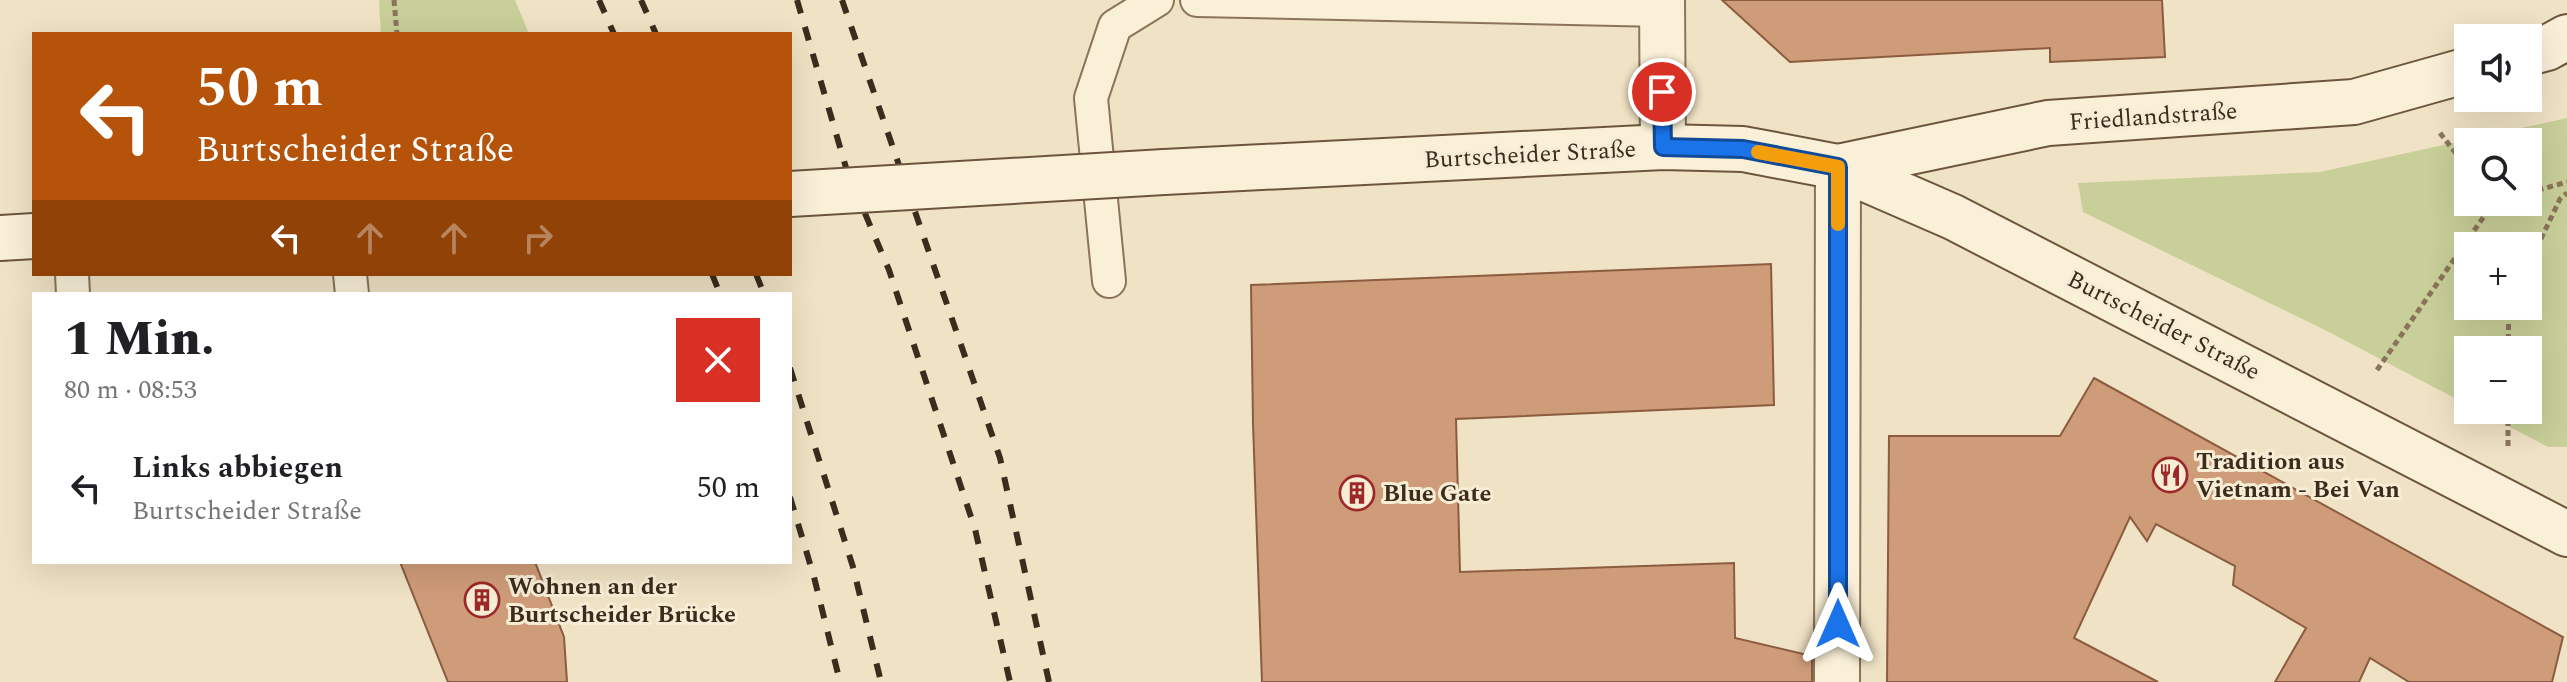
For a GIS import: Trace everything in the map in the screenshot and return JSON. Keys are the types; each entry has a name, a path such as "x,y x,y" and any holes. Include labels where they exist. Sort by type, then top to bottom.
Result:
{"main road":[{"path":"1662,5 1663,147"},
{"path":"2542,49 2567,37"},
{"name":"Friedlandstraße","path":"1838,167 2048,123 2354,102 2454,74"},
{"name":"Burtscheider Straße","path":"792,194 1663,147 1743,149 1838,167 1953,217 2567,534"},
{"path":"1837,682 1838,167"},
{"path":"0,238 32,236"}],"lane":[{"path":"1109,281 1091,98 1115,26 1157,0"},
{"path":"1197,0 1662,5"}],"path":[{"path":"394,0 397,32"},
{"path":"2542,189 2567,182"},
{"path":"2542,237 2560,199 2567,193"},
{"path":"2377,370 2485,216"},
{"path":"2508,424 2508,447"}],"green space":[{"path":"379,0 515,0 528,32 381,32"},
{"path":"2567,118 2567,447 2548,447 2504,424 2542,424 2542,336 2454,336 2454,398 2325,330 2083,212 2078,183 2320,172 2454,143 2454,216 2542,216 2542,128 2521,128"}],"building":[{"path":"1722,0 2162,0 2165,57 2050,62 2050,48 1790,62"},
{"name":"Blue Gate","path":"1771,264 1774,405 1456,419 1460,572 1734,563 1735,638 1812,656 1812,682 1262,682 1251,285"},
{"path":"2094,378 2563,637 2552,682 2409,682 2370,658 2359,682 2275,682 2306,628 2233,585 2235,566 2156,524 2147,541 2130,517 2074,638 2158,682 1887,682 1889,436 2060,436"},
{"name":"Wohnen an der Burtscheider Brücke","path":"401,564 536,564 564,637 567,682 448,682"}],"railway":[{"path":"599,0 613,32"},
{"path":"641,0 655,32"},
{"path":"797,0 847,171 889,270 975,529 1010,682"},
{"path":"842,0 1000,458 1049,682"},
{"path":"713,276 719,292"},
{"path":"757,276 763,292"},
{"path":"792,374 853,567 881,682"},
{"path":"792,504 840,682"}],"slow traffic":[{"path":"1758,152 1838,167 1838,224"}],"place":[{"name":"Tradition aus Vietnam - Bei Van","path":"2170,475"},
{"name":"Blue Gate","path":"1357,493"},
{"name":"Wohnen an der Burtscheider Brücke","path":"482,600"}],"route":[{"path":"1662,92 1663,147 1743,149 1838,167 1838,624"}]}
